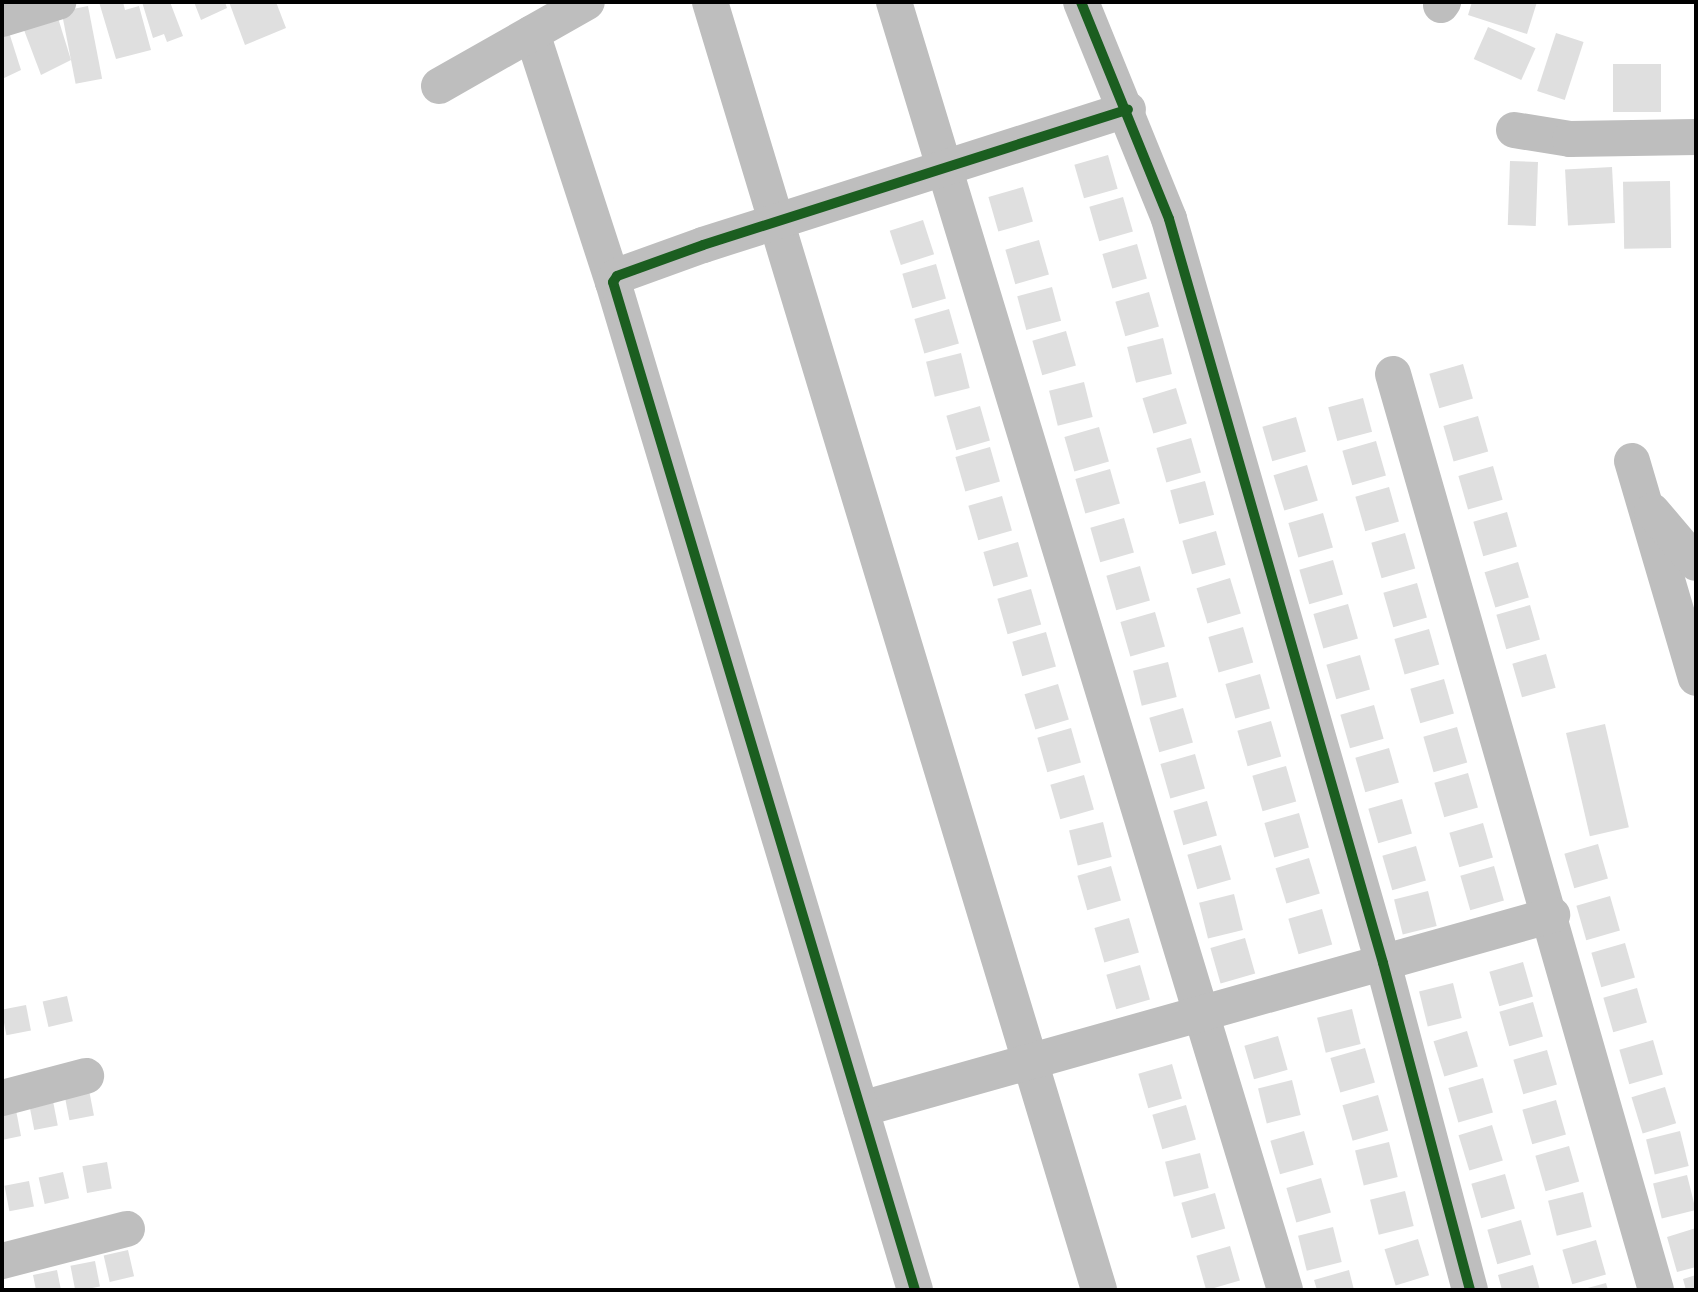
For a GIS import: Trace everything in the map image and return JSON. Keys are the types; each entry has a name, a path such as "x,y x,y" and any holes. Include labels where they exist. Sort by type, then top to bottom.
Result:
{"street":[{"path":"2,19 58,2"},
{"path":"439,86 587,2"},
{"path":"710,2 1099,1290"},
{"path":"894,2 947,167 1285,1290"},
{"path":"1081,2 1128,109 1169,219 1383,963 1470,1290"},
{"path":"532,33 613,282 915,1290"},
{"path":"613,282 617,276 777,222 1128,109"},
{"path":"1514,130 1570,139 1696,137"},
{"path":"1393,374 1552,915 1656,1290"},
{"path":"1632,461 1696,678"},
{"path":"1644,500 1696,563"},
{"path":"861,1109 1552,915"},
{"path":"2,1098 86,1076"},
{"path":"2,1261 127,1229"}],"building":[{"path":"99,2 123,2 125,10 139,6 151,50 116,59"},
{"path":"142,2 170,2 183,36 167,42 164,34 153,38"},
{"path":"194,2 225,2 227,8 201,20"},
{"path":"229,2 276,2 286,28 245,45"},
{"path":"1472,2 1537,2 1527,34 1468,15"},
{"path":"88,6 102,79 76,84 61,11"},
{"path":"58,18 71,60 41,75 24,30"},
{"path":"7,26 21,70 2,79 2,29"},
{"path":"1488,27 1536,48 1521,80 1474,59"},
{"path":"1556,33 1584,42 1565,100 1537,91"},
{"path":"1613,64 1661,64 1661,112 1613,112"},
{"path":"1108,155 1118,189 1084,198 1074,165"},
{"path":"1510,161 1538,162 1536,226 1508,225"},
{"path":"1612,167 1615,223 1568,225 1565,169"},
{"path":"1670,181 1671,248 1624,249 1623,182"},
{"path":"1023,187 1033,222 998,232 988,197"},
{"path":"1123,197 1133,232 1099,241 1089,207"},
{"path":"923,220 934,254 901,265 890,231"},
{"path":"1039,240 1049,275 1015,284 1005,250"},
{"path":"1137,244 1147,279 1112,289 1102,254"},
{"path":"936,264 946,299 912,308 902,274"},
{"path":"1052,287 1061,321 1026,330 1017,296"},
{"path":"1149,292 1159,327 1125,336 1115,302"},
{"path":"949,309 959,344 924,354 914,319"},
{"path":"1066,331 1076,366 1042,375 1032,341"},
{"path":"1163,338 1172,374 1136,383 1127,347"},
{"path":"961,353 970,388 935,397 926,362"},
{"path":"1463,364 1473,399 1439,408 1429,374"},
{"path":"1084,382 1093,417 1058,426 1049,391"},
{"path":"1176,388 1187,423 1153,434 1143,398"},
{"path":"1363,398 1372,432 1337,441 1328,407"},
{"path":"980,406 990,441 956,450 946,416"},
{"path":"1478,416 1488,452 1454,461 1443,426"},
{"path":"1296,417 1306,452 1272,461 1262,427"},
{"path":"1099,427 1109,462 1074,472 1064,437"},
{"path":"1191,438 1201,473 1166,483 1156,448"},
{"path":"1376,441 1386,476 1352,485 1342,451"},
{"path":"990,447 1000,482 965,492 955,457"},
{"path":"1307,465 1318,500 1284,511 1274,475"},
{"path":"1493,466 1503,500 1468,510 1458,476"},
{"path":"1110,469 1120,504 1085,514 1075,479"},
{"path":"1205,481 1214,515 1179,524 1170,490"},
{"path":"1389,487 1399,522 1365,531 1355,497"},
{"path":"1002,496 1012,531 978,540 968,506"},
{"path":"1507,512 1517,547 1483,556 1473,522"},
{"path":"1323,513 1333,548 1298,558 1288,523"},
{"path":"1124,518 1134,553 1100,562 1090,528"},
{"path":"1216,531 1226,565 1192,574 1182,541"},
{"path":"1405,533 1415,569 1382,578 1371,543"},
{"path":"1018,542 1028,577 993,587 983,552"},
{"path":"1333,560 1343,595 1309,604 1299,570"},
{"path":"1518,562 1529,597 1495,608 1485,572"},
{"path":"1140,566 1150,601 1116,610 1106,576"},
{"path":"1230,578 1241,613 1207,624 1197,588"},
{"path":"1417,583 1427,618 1393,627 1383,593"},
{"path":"1031,589 1041,625 1008,634 997,599"},
{"path":"1348,604 1358,639 1323,649 1313,614"},
{"path":"1530,605 1540,640 1506,649 1496,615"},
{"path":"1155,612 1165,647 1130,657 1120,622"},
{"path":"1243,627 1253,663 1219,672 1208,637"},
{"path":"1429,629 1439,665 1405,674 1394,639"},
{"path":"1046,632 1056,667 1022,676 1012,642"},
{"path":"1546,654 1556,688 1522,697 1512,664"},
{"path":"1360,655 1370,690 1336,699 1326,665"},
{"path":"1168,662 1177,697 1142,706 1133,671"},
{"path":"1260,674 1270,709 1235,719 1225,684"},
{"path":"1444,679 1454,714 1420,723 1410,689"},
{"path":"1058,684 1069,719 1035,730 1025,694"},
{"path":"1374,705 1384,739 1350,748 1340,715"},
{"path":"1183,708 1193,743 1159,752 1149,718"},
{"path":"1271,721 1281,757 1248,766 1237,731"},
{"path":"1605,724 1629,827 1590,836 1566,733"},
{"path":"1457,727 1467,763 1434,772 1423,737"},
{"path":"1071,728 1081,763 1047,772 1037,738"},
{"path":"1389,748 1399,783 1365,792 1355,758"},
{"path":"1195,754 1205,789 1170,799 1160,764"},
{"path":"1286,766 1296,802 1263,811 1252,776"},
{"path":"1468,773 1478,808 1444,817 1434,783"},
{"path":"1084,775 1094,810 1060,819 1050,785"},
{"path":"1402,799 1412,834 1378,843 1368,809"},
{"path":"1207,801 1217,836 1183,845 1173,811"},
{"path":"1299,813 1309,848 1274,858 1264,823"},
{"path":"1103,822 1112,857 1078,865 1069,830"},
{"path":"1483,823 1493,858 1459,867 1449,833"},
{"path":"1598,844 1608,879 1574,888 1564,854"},
{"path":"1221,845 1231,880 1197,889 1187,855"},
{"path":"1416,846 1426,881 1392,890 1382,856"},
{"path":"1309,858 1320,893 1286,904 1276,868"},
{"path":"1111,866 1121,901 1087,910 1077,876"},
{"path":"1494,866 1504,901 1470,910 1460,876"},
{"path":"1428,891 1437,926 1403,934 1394,899"},
{"path":"1234,894 1243,930 1208,939 1199,903"},
{"path":"1610,896 1620,931 1586,940 1576,906"},
{"path":"1322,909 1332,945 1299,954 1288,919"},
{"path":"1129,918 1139,953 1104,963 1094,928"},
{"path":"1245,938 1255,974 1221,983 1210,948"},
{"path":"1625,943 1635,978 1601,987 1591,953"},
{"path":"1523,962 1533,997 1499,1006 1489,972"},
{"path":"1140,965 1150,1000 1116,1009 1106,975"},
{"path":"1453,983 1462,1018 1428,1026 1419,991"},
{"path":"1637,988 1647,1023 1613,1032 1603,998"},
{"path":"67,996 73,1021 48,1027 43,1002"},
{"path":"1533,1002 1543,1037 1509,1046 1499,1012"},
{"path":"26,1005 31,1031 6,1035 2,1010"},
{"path":"1352,1009 1361,1044 1326,1053 1317,1018"},
{"path":"1467,1031 1478,1066 1444,1077 1434,1041"},
{"path":"1278,1036 1288,1070 1254,1079 1244,1046"},
{"path":"1653,1040 1663,1075 1629,1084 1619,1050"},
{"path":"1365,1048 1375,1083 1340,1093 1330,1058"},
{"path":"1547,1050 1557,1085 1523,1094 1513,1060"},
{"path":"1172,1064 1182,1099 1148,1108 1138,1074"},
{"path":"1483,1078 1493,1113 1458,1123 1448,1088"},
{"path":"1292,1080 1301,1115 1267,1123 1258,1088"},
{"path":"1665,1087 1676,1123 1643,1134 1632,1097"},
{"path":"89,1090 94,1116 69,1120 64,1095"},
{"path":"1378,1095 1388,1131 1353,1141 1342,1105"},
{"path":"1556,1100 1566,1135 1532,1144 1522,1110"},
{"path":"53,1101 58,1126 34,1130 29,1106"},
{"path":"1186,1105 1196,1140 1162,1149 1152,1115"},
{"path":"16,1110 21,1136 2,1140 2,1113"},
{"path":"1492,1125 1503,1160 1469,1171 1459,1135"},
{"path":"1304,1131 1314,1165 1280,1174 1270,1141"},
{"path":"1680,1131 1689,1166 1655,1174 1646,1139"},
{"path":"1389,1142 1398,1177 1364,1185 1355,1150"},
{"path":"1569,1146 1579,1182 1546,1191 1535,1156"},
{"path":"1200,1153 1209,1188 1174,1197 1165,1162"},
{"path":"107,1162 112,1189 87,1193 82,1166"},
{"path":"63,1172 69,1198 45,1204 39,1178"},
{"path":"1505,1174 1515,1209 1481,1218 1471,1184"},
{"path":"1687,1175 1696,1210 1662,1218 1653,1183"},
{"path":"1321,1178 1331,1213 1296,1223 1286,1188"},
{"path":"29,1181 34,1207 9,1211 4,1186"},
{"path":"1405,1191 1414,1226 1379,1235 1370,1200"},
{"path":"1583,1192 1592,1227 1557,1236 1548,1201"},
{"path":"1215,1193 1225,1229 1192,1238 1181,1203"},
{"path":"1521,1220 1531,1255 1497,1264 1487,1230"},
{"path":"1333,1227 1342,1262 1307,1271 1298,1236"},
{"path":"1696,1228 1696,1267 1677,1272 1667,1237"},
{"path":"1418,1239 1429,1275 1396,1286 1385,1249"},
{"path":"1596,1240 1606,1275 1572,1284 1562,1250"},
{"path":"1230,1246 1240,1281 1206,1290 1196,1256"},
{"path":"128,1250 134,1276 110,1282 104,1256"},
{"path":"95,1261 100,1287 75,1290 70,1266"},
{"path":"1533,1265 1540,1290 1502,1290 1498,1275"},
{"path":"57,1270 61,1290 36,1290 33,1275"},
{"path":"1349,1270 1354,1290 1317,1290 1314,1280"},
{"path":"1696,1275 1696,1290 1686,1290 1683,1279"},
{"path":"1606,1283 1608,1290 1584,1290 1584,1289"}],"cycle path":[{"path":"1081,2 1169,219 1383,963 1470,1290"},
{"path":"915,1290 613,282 617,276 703,245 1128,109"}]}
